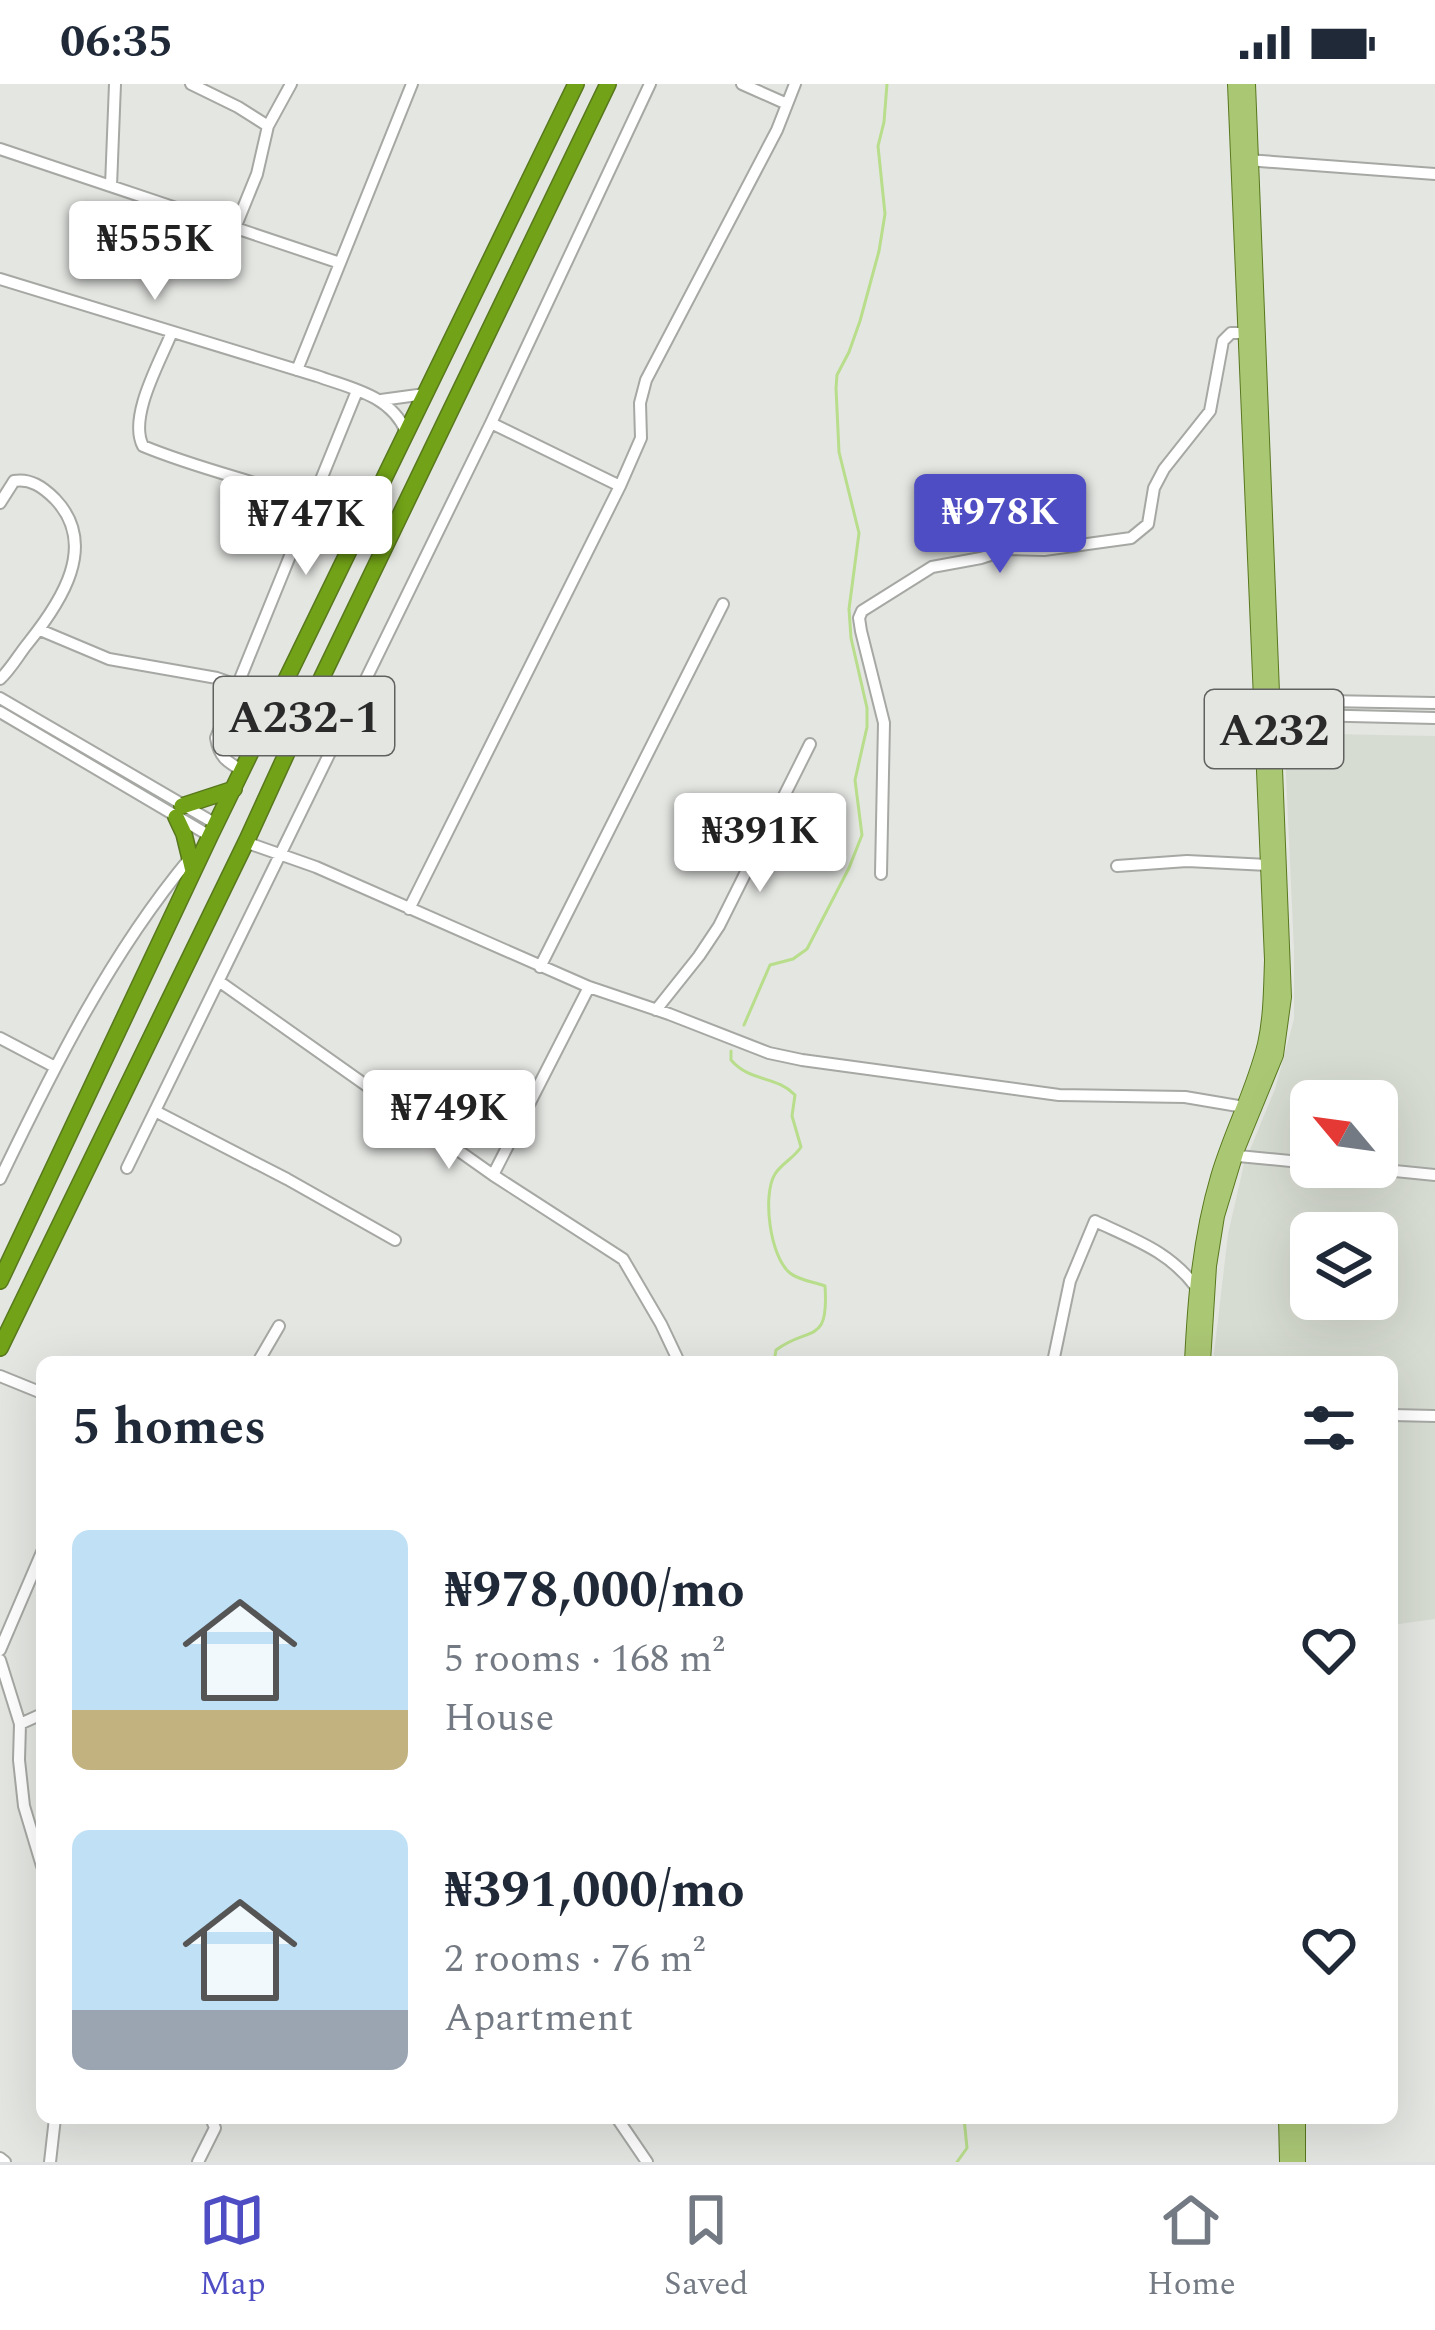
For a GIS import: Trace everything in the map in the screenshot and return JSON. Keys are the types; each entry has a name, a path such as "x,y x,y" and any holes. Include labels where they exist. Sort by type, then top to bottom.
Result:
{"highway":[{"name":"A232-1","path":"0,1281 192,865 243,771 576,84"},
{"name":"A232-1","path":"0,1348 608,84"},
{"path":"192,865 179,812 234,789"}],"main road":[{"name":"A232","path":"1203,1356 1209,1266 1230,1155 1276,1055 1284,997 1274,717 1244,161 1235,84"},
{"name":"A232","path":"1192,1356 1205,1229 1264,1048 1270,1015 1272,960 1245,333 1248,84"},
{"path":"1286,2124 1287,2162"},
{"path":"1298,2124 1298,2162"}],"street":[{"path":"111,186 115,84"},
{"path":"191,84 268,126"},
{"path":"235,228 257,174 268,126 290,84"},
{"path":"297,370 412,84"},
{"path":"127,1168 491,423 650,84"},
{"path":"742,84 787,104"},
{"path":"409,909 620,487 641,437 640,403 646,380 777,130 795,84"},
{"path":"0,149 340,263"},
{"path":"1244,161 1435,174"},
{"path":"0,279 381,400 406,433"},
{"path":"172,332 141,409 137,434 143,446 312,502"},
{"path":"881,874 884,723 861,631 862,611 932,567 1009,549 1044,550 1131,538 1148,524 1154,488 1164,469 1210,411 1222,341 1232,333 1245,333"},
{"path":"243,771 226,761 216,738 357,391"},
{"path":"381,400 424,394"},
{"path":"491,423 620,487"},
{"path":"0,503 14,481 26,479 54,498 72,525 77,548 69,578 40,630 0,679"},
{"path":"540,967 723,604"},
{"path":"40,630 110,659 237,685"},
{"path":"0,698 179,812"},
{"path":"1273,700 1435,703"},
{"path":"0,712 213,830"},
{"path":"1274,717 1435,718"},
{"path":"656,1010 718,926 810,744"},
{"path":"245,842 316,867 589,988 769,1053 1059,1095 1185,1096 1244,1107"},
{"path":"0,1179 56,1067 136,928 192,865"},
{"path":"1117,866 1268,865"},
{"path":"220,982 493,1175 623,1259 676,1356"},
{"path":"493,1175 589,988"},
{"path":"0,1038 56,1067"},
{"path":"155,1112 395,1240"},
{"path":"1230,1155 1290,1161"},
{"path":"1398,1171 1435,1175"},
{"path":"1054,1356 1070,1281 1096,1221 1159,1252 1180,1266 1196,1287"},
{"path":"262,1356 279,1326"},
{"path":"0,1376 36,1391"},
{"path":"1398,1415 1435,1416"},
{"path":"0,1650 36,1566"},
{"path":"0,1660 20,1724 24,1806 36,1846"},
{"path":"20,1724 36,1717"},
{"path":"50,2162 54,2124"},
{"path":"198,2162 211,2142 213,2124"},
{"path":"621,2124 647,2162"}],"shaded area":[{"path":"1284,733 1435,736 1435,1619 1398,1624 1398,1356 1214,1356 1228,1234 1244,1164 1275,1089 1294,1019"}],"waterway":[{"path":"744,1025 770,965 793,959 807,949 862,835 855,780 867,708 849,609 859,533 839,452 836,388 879,251 885,214 878,146 887,84"},
{"path":"731,1051 731,1060 739,1067 795,1095 792,1116 801,1147 771,1184 770,1225 777,1254 790,1273 825,1286 820,1326 776,1350 775,1356"},
{"path":"957,2162 967,2148 965,2124"}]}
